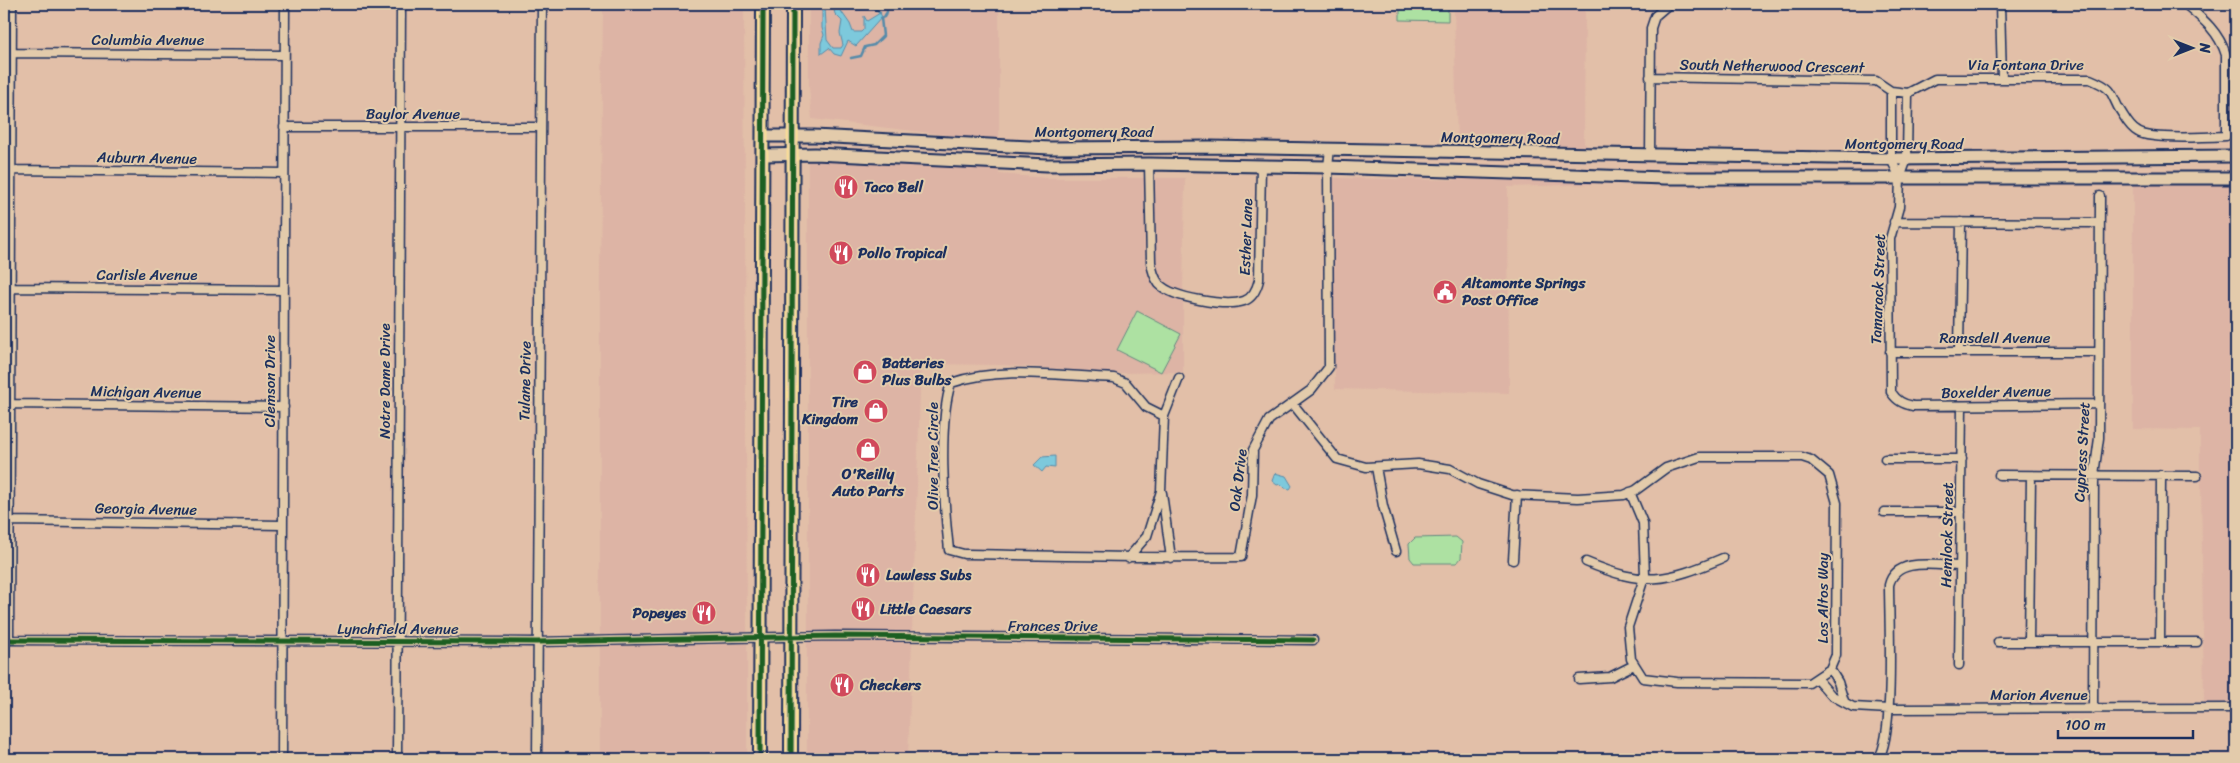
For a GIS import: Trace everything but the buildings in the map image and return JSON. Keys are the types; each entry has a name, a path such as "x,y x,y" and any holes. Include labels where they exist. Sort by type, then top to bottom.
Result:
{"main road":[{"path":"760,759 763,4"},
{"path":"791,759 793,4"},
{"name":"Montgomery Road","path":"763,136 1050,148 1210,147 1891,159 2236,156"},
{"path":"1149,164 1160,155 1171,152 1191,152 1210,147"},
{"path":"1504,173 1518,153"},
{"path":"763,155 792,154 1038,165 1149,164 1328,167 1755,178 2236,178"},
{"path":"1755,157 1755,178"}],"street":[{"path":"6,640 9,521 12,4"},
{"name":"Clemson Drive","path":"282,759 285,4"},
{"name":"Notre Dame Drive","path":"398,759 401,4"},
{"name":"Tulane Drive","path":"537,759 542,4"},
{"path":"1650,156 1652,28 1655,16 1669,4"},
{"path":"2000,4 2002,79"},
{"name":"Via Fontana Drive","path":"1908,93 1936,79 2090,79 2103,84 2112,92 2122,113 2137,132 2150,137 2226,136 2226,55 2224,47 2219,37 2211,28 2184,4"},
{"name":"Columbia Avenue","path":"12,53 284,54"},
{"name":"South Netherwood Crescent","path":"1650,77 1876,81 1891,91"},
{"path":"1891,91 1908,93"},
{"name":"Tamarack Street","path":"1891,91 1891,159 1900,178"},
{"name":"Tamarack Street","path":"1895,399 1891,392 1890,383 1890,239 1899,207 1900,178 1907,159 1908,93"},
{"name":"Baylor Avenue","path":"284,127 542,128"},
{"name":"Oak Drive","path":"1171,558 1241,557 1252,495 1253,450 1269,420 1311,390 1329,367 1328,167 1330,149"},
{"name":"Esther Lane","path":"1149,164 1150,262 1153,273 1160,284 1173,294 1186,298 1202,301 1237,302 1245,301 1252,295 1257,289 1259,280 1261,166"},
{"name":"Auburn Avenue","path":"10,170 284,173"},
{"name":"Cypress Street","path":"2093,709 2094,475 2099,438 2100,196"},
{"path":"1894,222 2099,223"},
{"path":"1959,351 1961,222"},
{"name":"Carlisle Avenue","path":"9,288 284,290"},
{"name":"Ramsdell Avenue","path":"1890,352 2099,352"},
{"name":"Olive Tree Circle","path":"1164,416 1146,407 1126,383 1114,378 1018,374 972,376 951,383 946,400 944,463 946,529 949,550 964,554 1171,558"},
{"path":"1171,558 1161,491 1164,416 1179,378"},
{"name":"Boxelder Avenue","path":"1895,399 1903,404 1913,406 2099,404"},
{"name":"Michigan Avenue","path":"9,404 284,407"},
{"name":"Los Altos Way","path":"1292,404 1337,459 1366,467 1418,464 1450,469 1478,484 1517,495 1578,498 1624,495 1666,468 1699,457 1802,457 1811,460 1829,475 1837,503 1836,655 1830,668"},
{"name":"Hemlock Street","path":"1959,664 1962,406"},
{"path":"1885,459 1962,459"},
{"path":"1376,467 1383,506 1396,551"},
{"path":"1999,476 2197,476"},
{"path":"2029,642 2031,476"},
{"path":"2160,642 2161,476"},
{"path":"1128,558 1147,536 1161,491"},
{"path":"1630,492 1643,523 1645,575 1628,627 1631,659 1643,678 1677,682 1809,683 1830,668 1838,682 1844,701"},
{"path":"1513,560 1517,495"},
{"path":"1884,512 1961,512"},
{"name":"Georgia Avenue","path":"9,521 282,525"},
{"path":"1586,562 1610,572 1643,580 1688,573 1724,558"},
{"path":"1878,759 1884,752 1889,709 1888,585 1891,575 1898,569 1907,566 1960,566"},
{"name":"Lynchfield Avenue","path":"6,640 537,642 760,639 792,636"},
{"name":"Frances Drive","path":"792,636 1313,640"},
{"path":"1998,642 2197,642"},
{"path":"1579,678 1610,677 1634,665"},
{"name":"Marion Avenue","path":"1816,679 1831,695 1853,707 1889,709 2236,708"}],"shaded area":[{"path":"603,4 744,4 747,634 600,636 600,279"},
{"path":"809,4 999,4 999,141 812,119 809,87"},
{"path":"1454,4 1585,4 1584,143 1587,146 1593,147 1593,150 1457,147"},
{"path":"808,159 999,168 999,174 1047,178 1144,178 1145,263 1148,274 1156,288 1170,297 1183,302 1183,372 1119,373 1003,365 921,364 912,632 808,631"},
{"path":"1456,176 1593,180 1593,184 1508,187 1509,393 1335,389 1333,178 1455,180"},
{"path":"1155,178 1185,178 1183,292 1176,290 1164,281 1158,272 1156,262"},
{"path":"2133,183 2236,183 2236,704 2204,704 2201,480 2203,471 2200,471 2200,430 2133,429"},
{"path":"807,641 912,642 908,759 807,759"},
{"path":"747,644 747,759 600,759 600,646"}],"green space":[{"path":"1400,4 1448,4 1448,21 1400,20"},
{"path":"1137,311 1181,334 1161,372 1117,350"},
{"path":"1456,537 1462,542 1461,558 1457,563 1414,563 1410,558 1409,544 1415,538"}],"water":[{"path":"822,4 836,4 850,24 853,32 861,32 864,29 864,16 867,21 880,13 882,17 856,46 848,41 841,56 834,54 829,48 821,54 821,43 824,35 822,28","holes":["829,5 833,6 835,14 842,21 840,33 843,45 841,48 833,48 827,40 825,8"]},
{"path":"1055,456 1055,468 1046,467 1042,472 1034,465 1042,457"},
{"path":"1275,473 1286,476 1292,486 1290,489 1285,488 1281,484 1277,485 1272,481"}],"waterway":[{"path":"854,4 861,9 873,7 880,13"},
{"path":"886,4 887,10"},
{"path":"851,58 861,56 865,47 874,45 883,36 881,18 887,12"}],"cycle path":[{"path":"760,759 763,4"},
{"path":"791,759 793,4"},
{"path":"4,640 537,642 835,636 1313,640"}],"place":[{"name":"Taco Bell","path":"846,187"},
{"name":"Pollo Tropical","path":"841,253"},
{"name":"Altamonte Springs Post Office","path":"1445,292"},
{"name":"Batteries Plus Bulbs","path":"865,372"},
{"name":"Tire Kingdom","path":"876,411"},
{"name":"O'Reilly Auto Parts","path":"868,450"},
{"name":"Lawless Subs","path":"868,575"},
{"name":"Little Caesars","path":"863,609"},
{"name":"Popeyes","path":"704,613"},
{"name":"Checkers","path":"842,685"}]}
